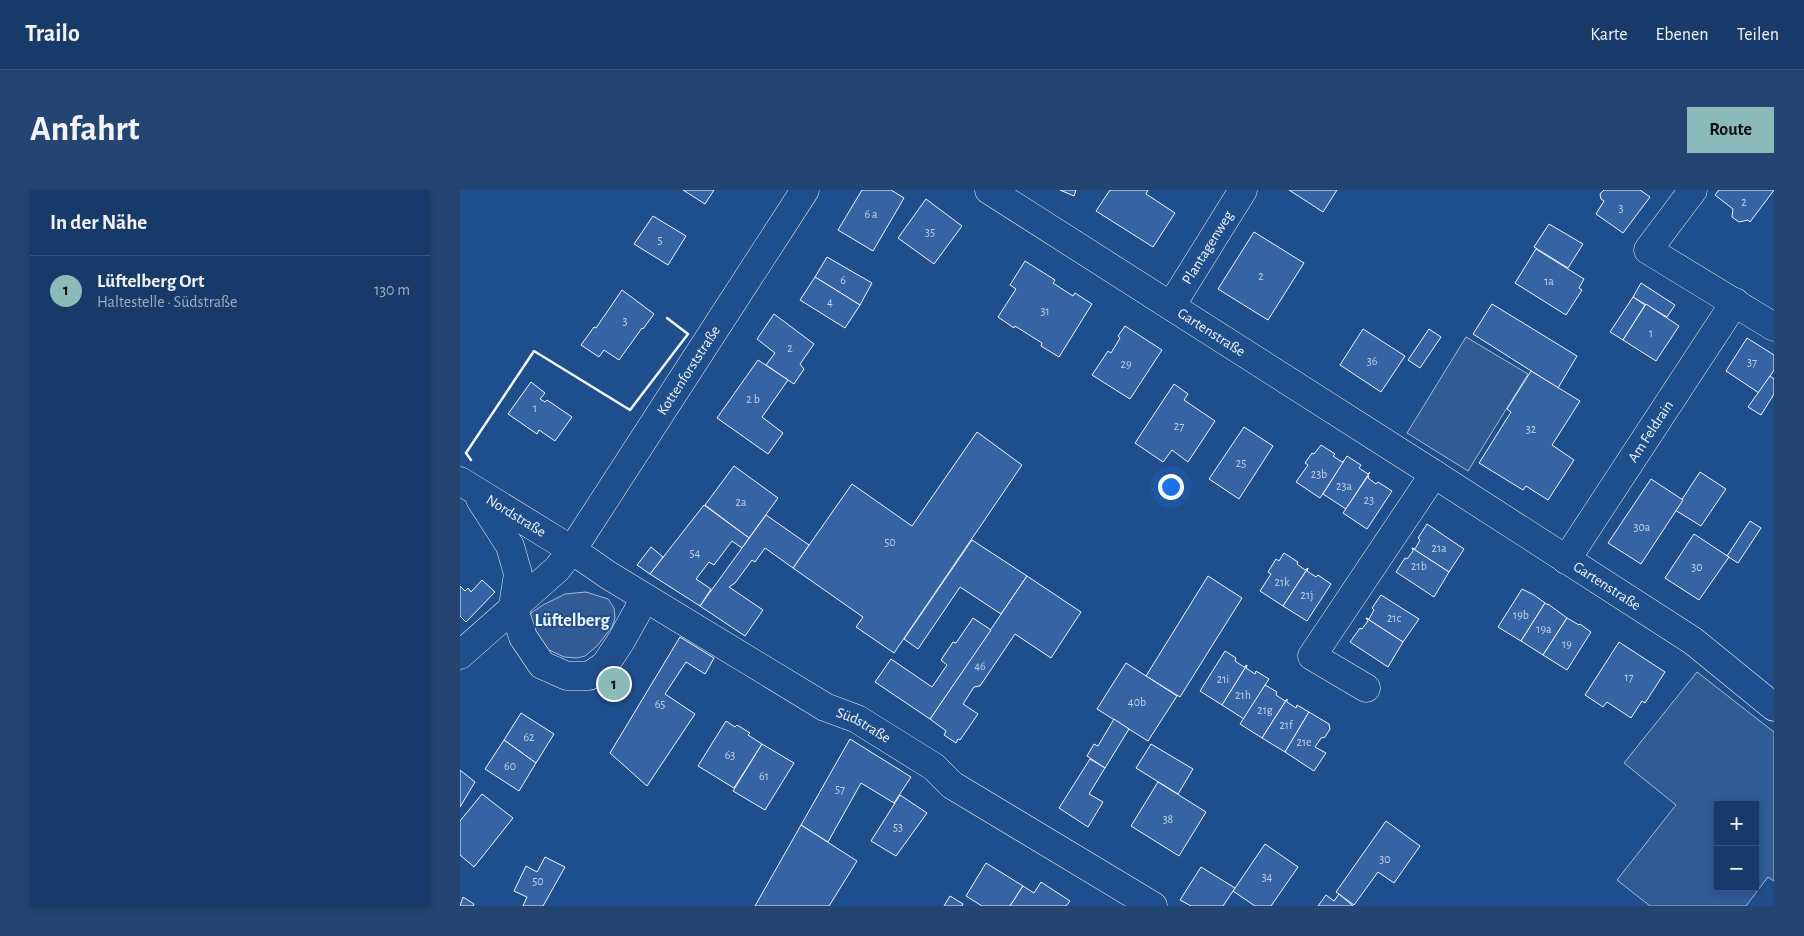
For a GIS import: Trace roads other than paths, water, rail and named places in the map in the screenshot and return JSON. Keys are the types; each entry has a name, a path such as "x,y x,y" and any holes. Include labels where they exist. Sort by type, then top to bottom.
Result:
{"street":[{"name":"Kottenforststraße","path":"572,550 804,190"},
{"name":"Gartenstraße","path":"989,190 1693,642 1774,707"},
{"name":"Plantagenweg","path":"1171,306 1243,190"},
{"path":"1692,190 1648,250 1774,327"},
{"name":"Am Feldrain","path":"1566,560 1735,302"},
{"path":"1366,688 1312,656 1434,474"},
{"name":"Nordstraße","path":"468,487 572,550"},
{"path":"468,487 510,546 518,574 513,606 522,636 542,665 568,676 589,676 605,665 621,642 645,598"},
{"name":"Südstraße","path":"572,550 645,598 825,707 857,719 934,767 952,785 1153,906"},
{"path":"460,655 513,606 557,569 572,550"}],"place":[{"name":"Lüftelberg Ort","path":"614,684"}],"district":[{"name":"Lüftelberg","path":"572,621"}]}
